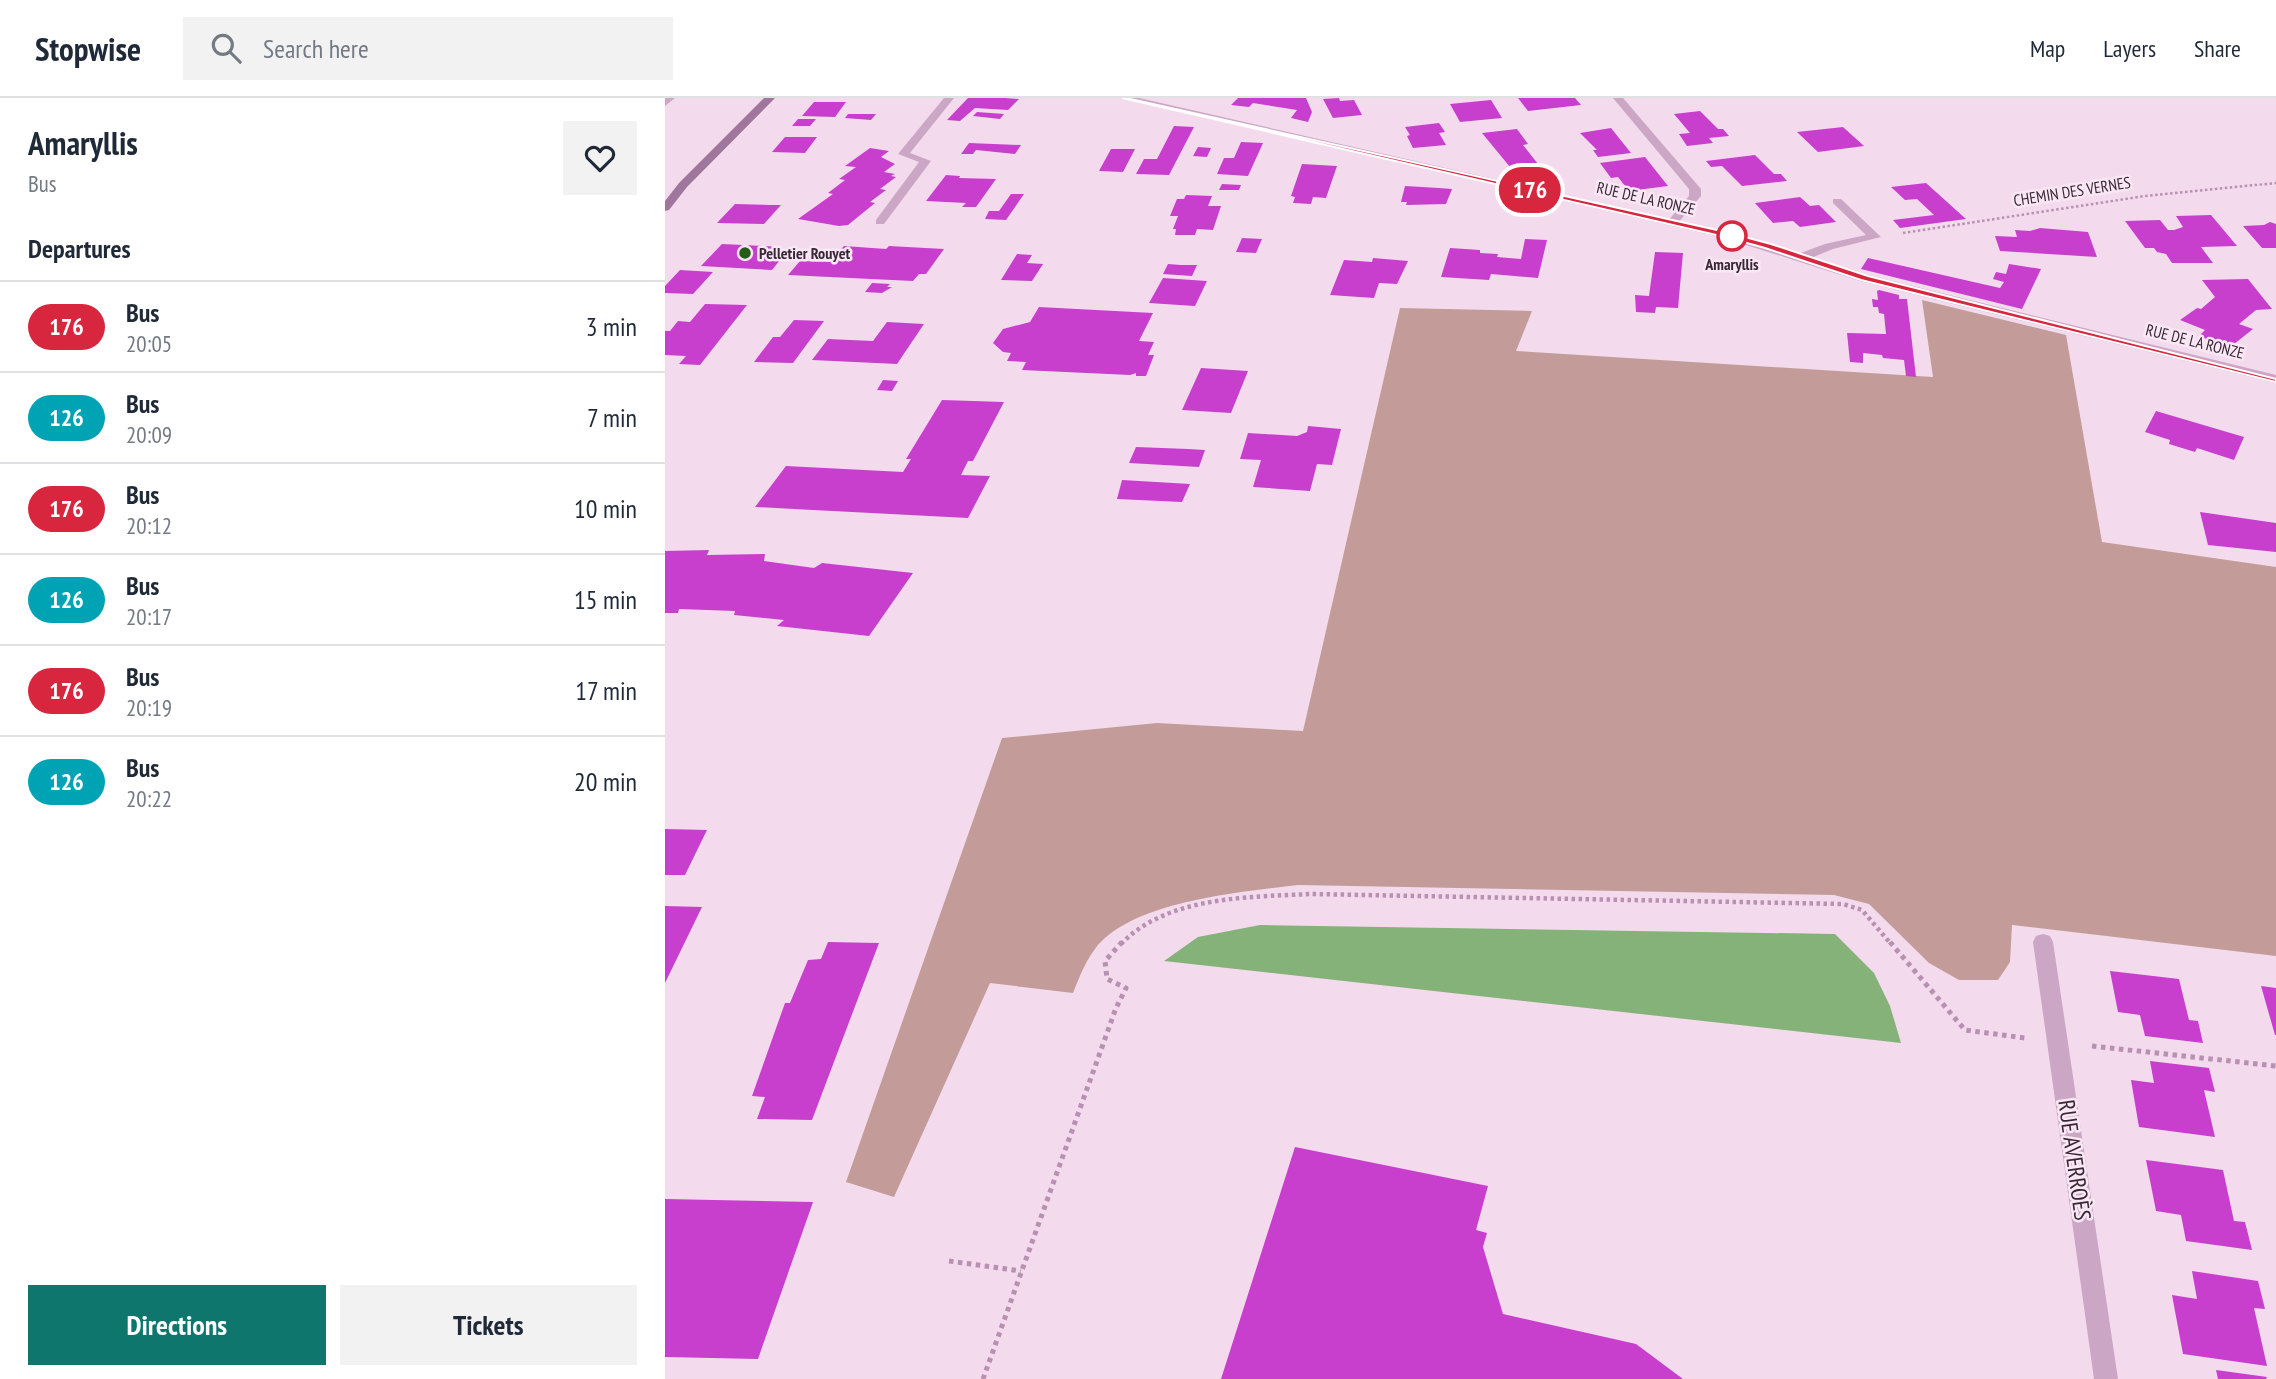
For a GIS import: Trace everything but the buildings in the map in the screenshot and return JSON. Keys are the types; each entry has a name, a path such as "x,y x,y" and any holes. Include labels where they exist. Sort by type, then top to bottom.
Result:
{"street":[{"path":"665,103 670,98"},
{"path":"665,208 683,185 770,98"},
{"path":"880,222 926,161 903,154 949,98"},
{"name":"RUE DE LA RONZE","path":"1126,98 1673,222 1802,257 1864,278 2276,379"},
{"path":"1618,98 1695,189 1695,196 1673,222"},
{"path":"665,194 683,185"},
{"path":"1837,201 1875,237"},
{"path":"1802,257 1833,244 1875,237"},
{"name":"RUE AVERROÈS","path":"2043,942 2106,1379"}],"path":[{"name":"CHEMIN DES VERNES","path":"1875,237 2145,196 2276,183"},
{"path":"983,1379 1116,1008 1126,988 1107,979 1105,961 1119,940 1158,918 1229,899 1311,894 1843,904 1862,910 1965,1030 2058,1043 2276,1066"},
{"path":"949,1261 1021,1271"}],"shaded area":[{"path":"1922,300 2066,335 2102,542 2276,567 2276,956 2012,925 2010,962 1998,980 1959,980 1929,963 1869,904 1834,895 1298,885 1248,891 1189,902 1134,920 1112,933 1095,949 1073,993 990,983 894,1197 846,1182 1002,738 1157,723 1303,731 1400,308 1532,311 1516,351 1933,377"},
{"path":"1260,925 1835,934 1874,973 1890,1006 1901,1043 1164,961 1198,937"}],"bus line":[{"name":"176","path":"1126,98 1726,235 1864,278 2276,379"}],"place":[{"name":"Amaryllis","path":"1732,236"},
{"name":"Pelletier Rouyet","path":"745,253"}]}
